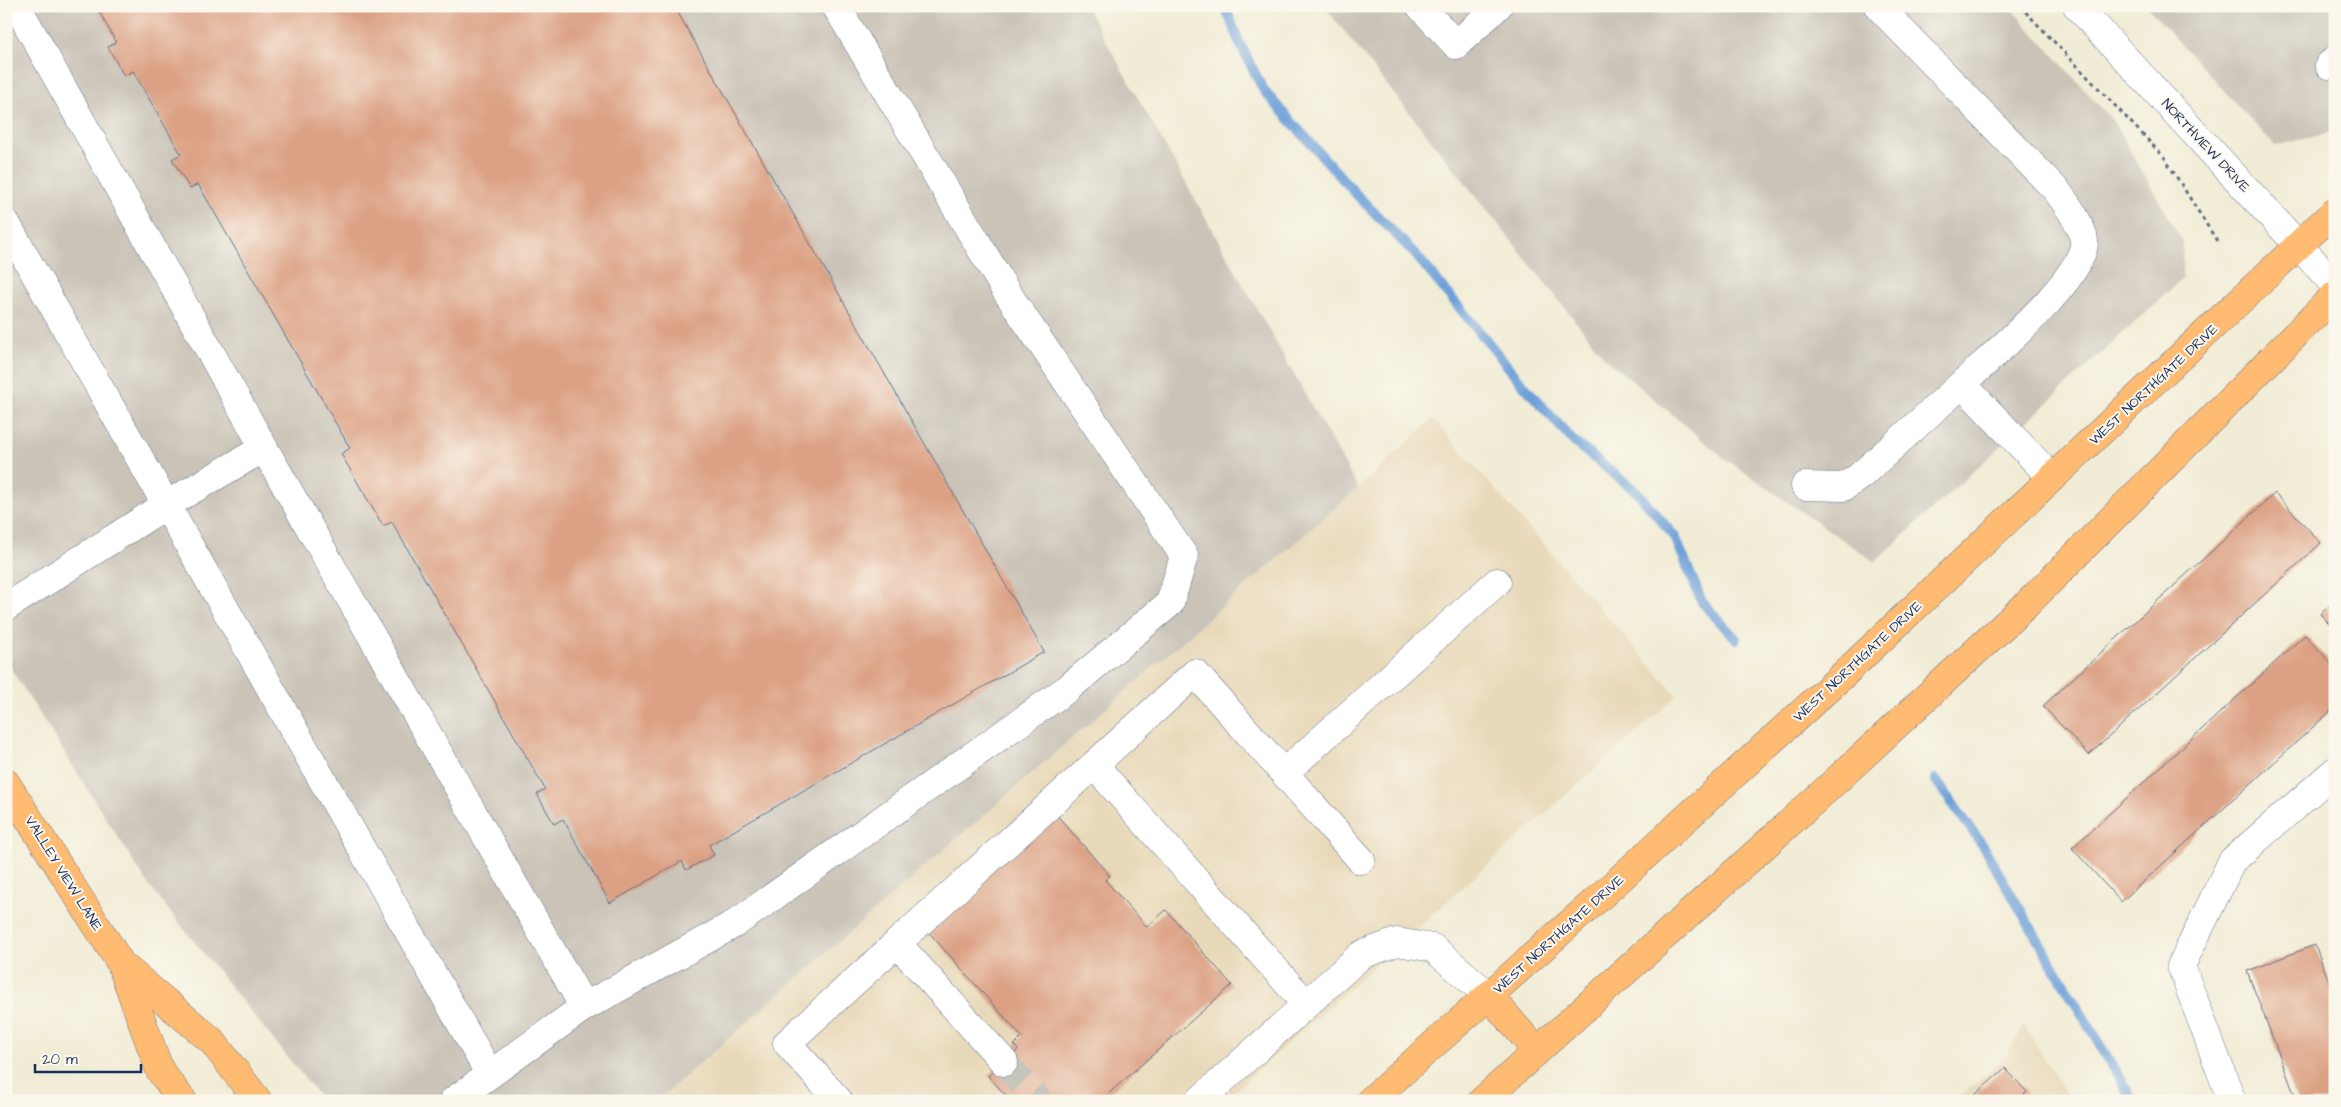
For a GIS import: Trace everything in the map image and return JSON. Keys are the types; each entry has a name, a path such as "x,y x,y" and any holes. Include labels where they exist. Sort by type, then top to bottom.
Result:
{"main road":[{"name":"WEST NORTHGATE DRIVE","path":"1370,1101 1822,694 2335,211"},
{"path":"1482,1101 1827,789 2026,605 2335,295"},
{"name":"VALLEY VIEW LANE","path":"6,783 121,964 160,1071 183,1101"},
{"name":"VALLEY VIEW LANE","path":"121,964 212,1041 258,1101"},
{"path":"1488,996 1537,1051"}],"street":[{"path":"17,6 264,448 584,1007"},
{"path":"453,1101 584,1007 736,922 1067,690 1170,603 1184,556 1006,291 836,6"},
{"path":"1420,6 1456,45 1498,6"},
{"path":"1805,486 1844,486 1860,476 1962,384 2053,298 2078,264 2084,241 2072,211 2057,191 1878,6"},
{"name":"NORTHVIEW DRIVE","path":"2077,6 2335,285"},
{"path":"6,223 490,1073"},
{"path":"1962,384 2052,478"},
{"path":"6,607 166,505 264,448"},
{"path":"1284,773 1497,582"},
{"path":"839,1101 786,1043 1195,674 1361,860"},
{"path":"1094,764 1306,1004"},
{"path":"2232,1101 2181,966 2232,861 2335,771"},
{"path":"1199,1101 1361,955 1397,942 1433,948 1488,996"},
{"path":"897,944 1004,1062"}],"path":[{"path":"2020,6 2164,157 2217,241"}],"shaded area":[{"path":"6,6 1086,6 1358,488 657,1101 323,1101 150,887 6,661"},
{"path":"1324,6 2009,6 2113,121 2183,242 2182,279 1875,562 1724,458 1605,358"},
{"path":"2146,6 2335,6 2335,127 2329,133 2275,146"},
{"path":"1433,419 1677,696 1223,1101 657,1101 1358,488"},
{"path":"2024,1025 2070,1101 1956,1101 2005,1057"}],"building":[{"path":"96,6 674,6 1044,652 709,845 714,855 686,870 682,861 610,903 563,819 554,824 537,794 545,789 392,522 383,526 341,454 350,448 198,184 190,189 172,159 181,154 133,71 124,76 108,47 116,42"},
{"path":"2275,493 2321,543 2089,755 2043,706"},
{"path":"2335,601 2335,629 2320,614"},
{"path":"2305,635 2335,668 2335,707 2121,902 2072,848"},
{"path":"1055,813 1110,876 1105,880 1147,927 1166,910 1232,985 1100,1101 1011,1101 988,1076 1018,1050 1014,1045 1022,1037 925,928"},
{"path":"2315,945 2335,997 2335,1098 2329,1101 2297,1101 2247,971"},
{"path":"2005,1068 2027,1092 2018,1101 1968,1101"}],"waterway":[{"path":"1225,6 1240,44 1264,91 1356,194 1416,255 1519,380 1574,442 1637,492 1675,537 1702,602 1736,639"},
{"path":"1935,779 1981,843 2133,1101"}],"tunnel":[{"path":"1004,1062 1039,1101"}]}
